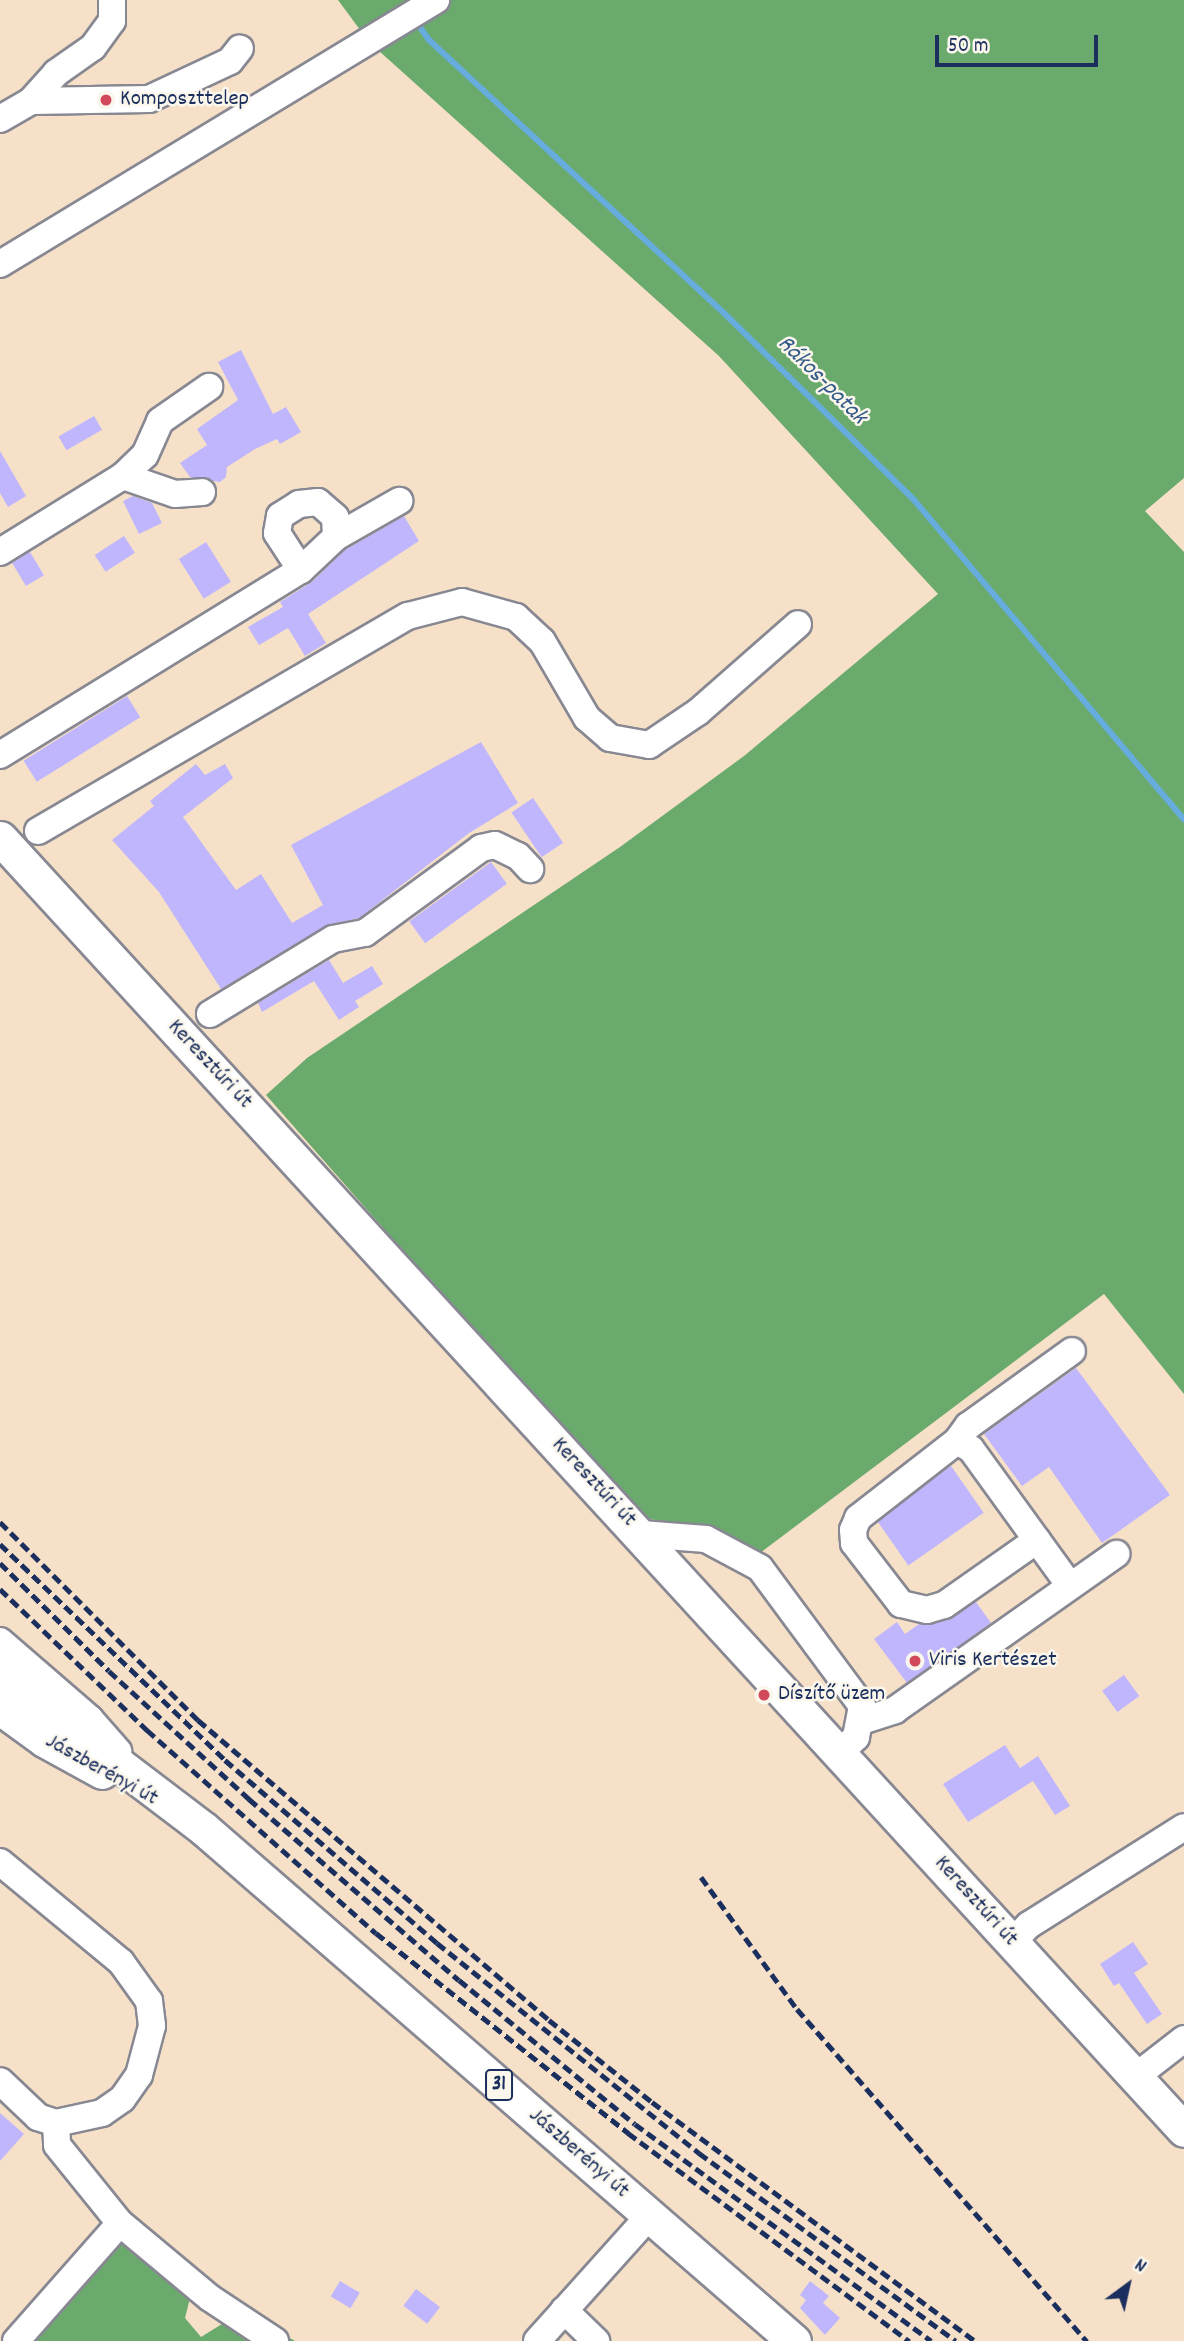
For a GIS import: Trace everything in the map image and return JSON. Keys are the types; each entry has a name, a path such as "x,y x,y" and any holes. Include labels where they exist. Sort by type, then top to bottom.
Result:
{"main road":[{"name":"Keresztúri út","path":"0,838 641,1534 1184,2130"},
{"name":"Jászberényi út","path":"0,1674 143,1779 204,1829 794,2341"},
{"name":"Jászberényi út","path":"0,1708 44,1740 204,1829"}],"street":[{"path":"0,119 32,100 56,73 93,47 112,21 112,0"},
{"path":"0,264 433,3"},
{"path":"32,100 149,99 230,61 240,48"},
{"path":"0,552 123,476 145,455 160,421 209,387"},
{"path":"123,476 176,494 202,492"},
{"path":"0,755 301,570 336,537 399,501"},
{"path":"301,570 278,533 280,516 299,503 318,502 335,517 336,537"},
{"path":"38,831 408,616 462,602 516,617 542,641 587,719 610,738 649,745 698,712 798,624"},
{"path":"210,1014 334,939 365,933 481,848 495,845 517,856 530,869"},
{"path":"1037,1540 944,1605 927,1610 901,1604 854,1543 853,1530 858,1518 957,1441 968,1426 1072,1350"},
{"path":"957,1441 971,1449 1070,1586"},
{"path":"641,1534 706,1539 760,1568 862,1706 862,1721 856,1737 839,1754"},
{"path":"862,1721 895,1710 1116,1553"},
{"name":"Jászberényi út","path":"0,1641 90,1719 143,1779"},
{"path":"1012,1943 1029,1925 1184,1826"},
{"path":"0,1862 121,1962 141,1986 151,2013 145,2060 122,2099 102,2113 56,2123 38,2117 0,2081"},
{"path":"1135,2077 1184,2039"},
{"path":"56,2123 57,2145 120,2223 210,2298 275,2341"},
{"path":"541,2339 649,2216"},
{"path":"16,2341 120,2223"},
{"path":"564,2310 596,2341"}],"green space":[{"path":"338,0 1184,0 1184,478 1145,511 1184,552 1184,1394 1104,1294 756,1556 705,1531 637,1516 266,1095 307,1058 620,847 744,756 938,594 719,356 369,42"},
{"path":"123,2237 144,2252 165,2241 195,2278 185,2318 201,2337 243,2311 295,2341 31,2341"}],"building":[{"path":"241,350 273,414 286,407 301,432 280,444 277,439 255,449 227,467 226,477 220,482 190,477 180,463 207,445 197,429 238,400 218,362"},
{"path":"94,416 102,430 66,450 58,436"},
{"path":"0,451 26,496 8,507 0,493"},
{"path":"133,496 152,503 162,523 139,534 123,501"},
{"path":"404,516 419,541 308,614 326,643 305,656 288,628 259,645 248,627 283,607 280,602 312,582 345,550"},
{"path":"124,536 135,553 106,572 95,555"},
{"path":"206,542 231,582 204,599 179,559"},
{"path":"30,552 44,575 26,586 12,563"},
{"path":"127,696 140,717 37,782 24,761"},
{"path":"481,742 518,803 469,833 359,918 325,926 221,989 159,892 112,840 154,806 150,801 196,764 205,775 225,764 233,778 183,817 236,890 261,874 292,923 323,905 291,845"},
{"path":"533,798 563,843 542,857 511,813"},
{"path":"491,862 507,884 425,943 409,921"},
{"path":"329,960 343,983 372,966 383,984 355,1001 359,1007 339,1020 314,981 262,1012 258,1003"},
{"path":"1076,1368 1170,1495 1102,1543 1049,1467 1022,1486 984,1434"},
{"path":"951,1466 984,1513 908,1565 876,1519"},
{"name":"Viris Kertészet","path":"976,1602 991,1623 907,1683 874,1639 897,1622 905,1634 919,1624 948,1620"},
{"path":"1124,1675 1139,1696 1117,1712 1102,1691"},
{"path":"1005,1745 1020,1768 1038,1756 1070,1806 1055,1815 1033,1781 968,1822 943,1784"},
{"path":"1133,1942 1148,1964 1134,1973 1162,2014 1147,2024 1119,1983 1114,1986 1100,1964"},
{"path":"0,2113 24,2134 0,2161"},
{"path":"340,2281 360,2293 350,2308 331,2296"},
{"path":"810,2281 829,2296 823,2303 840,2318 825,2335 800,2308 806,2300 800,2295"},
{"path":"416,2289 440,2307 427,2324 403,2306"}],"waterway":[{"name":"Rákos-patak","path":"415,20 429,40 725,314 914,500 1184,819"}],"railway":[{"path":"0,1522 198,1720 549,2020 652,2102 975,2341"},
{"path":"0,1544 225,1760 437,1943 699,2153 956,2341"},
{"path":"0,1563 109,1671 249,1799 459,1980 635,2124 931,2341"},
{"path":"0,1589 147,1730 376,1933 628,2133 909,2341"},
{"path":"701,1877 797,2009 1087,2341"}],"place":[{"name":"Komposzttelep","path":"106,100"},
{"name":"Viris Kertészet","path":"915,1661"},
{"name":"Díszítő üzem","path":"764,1695"}]}
